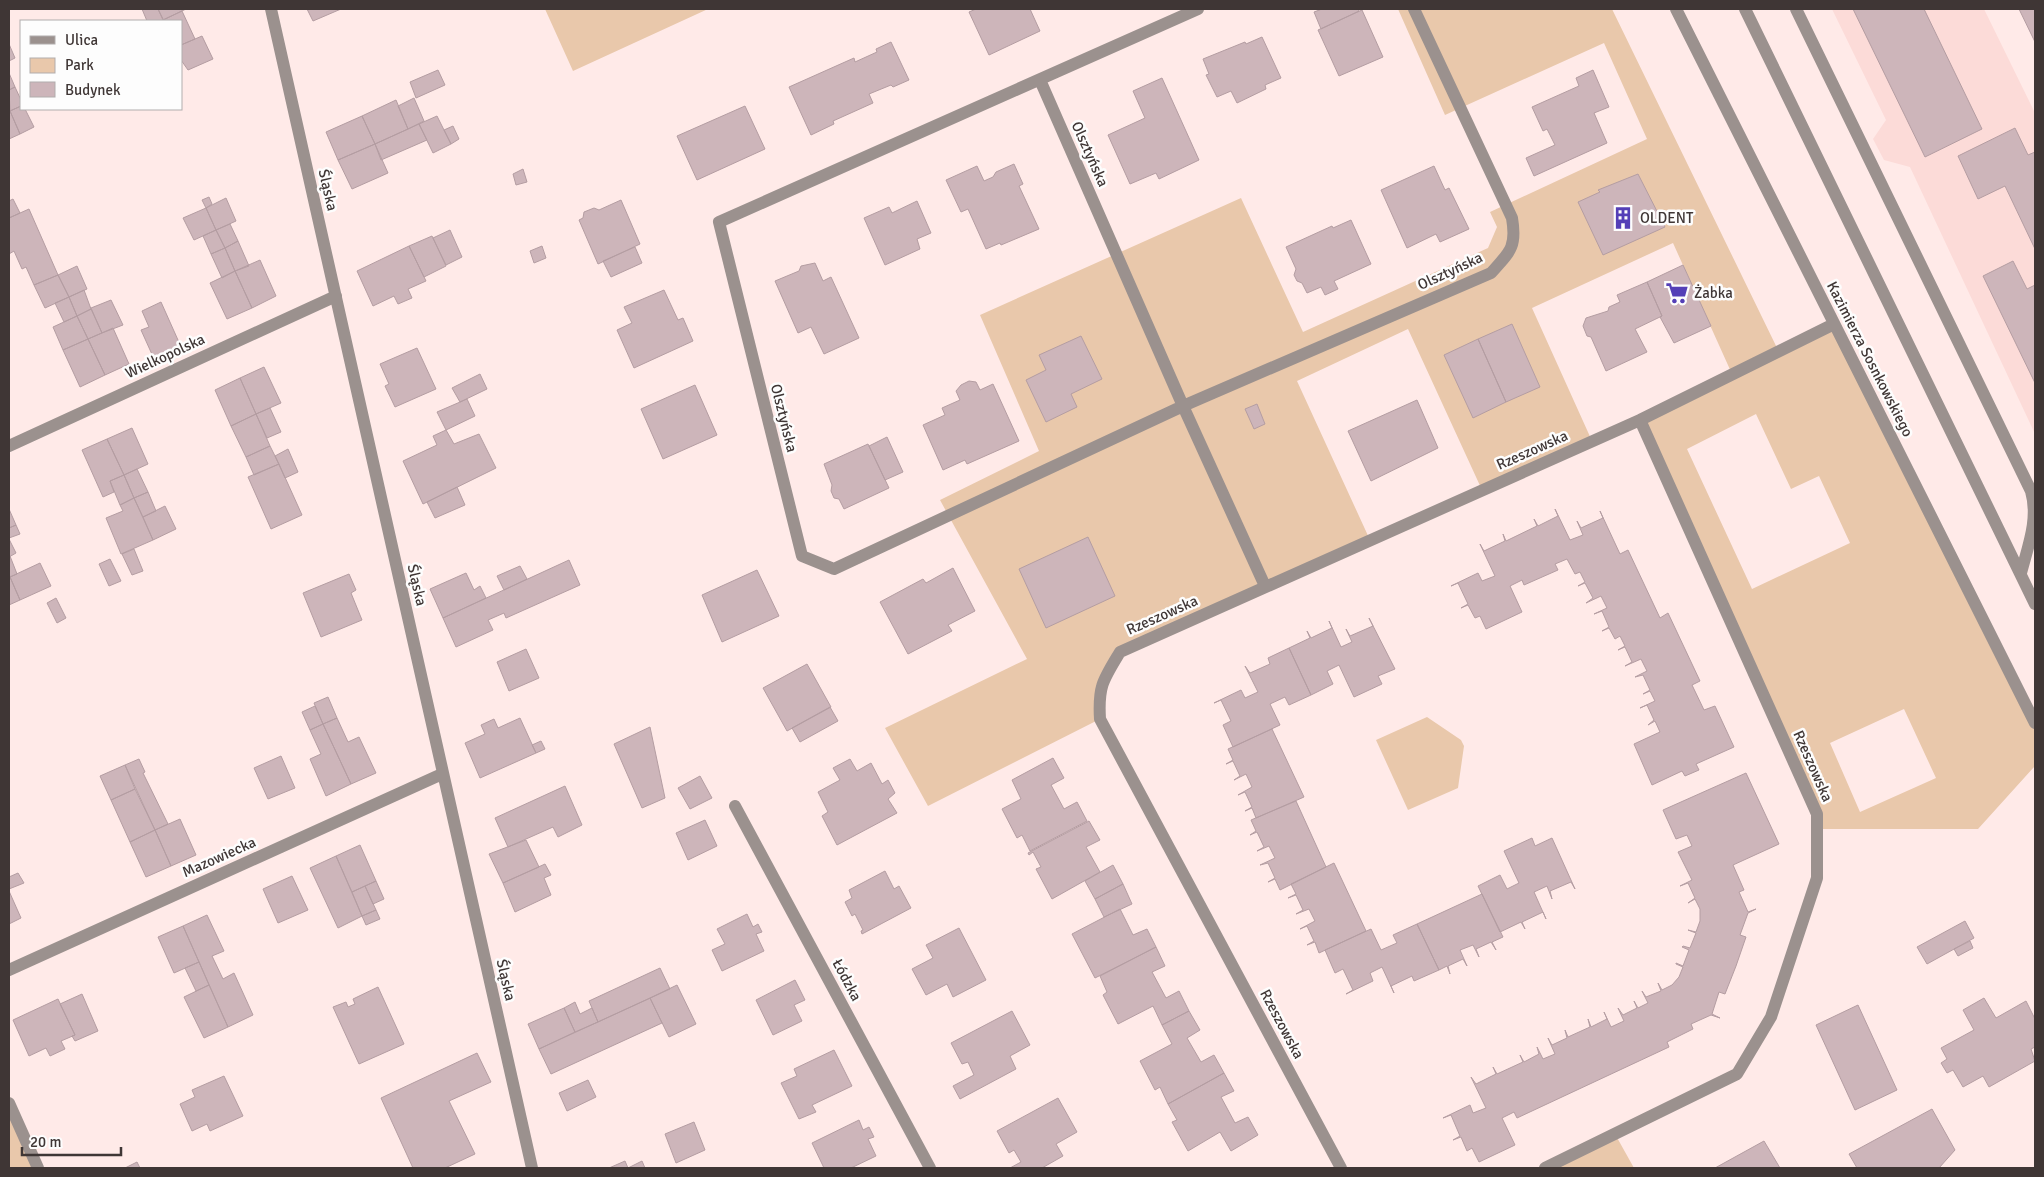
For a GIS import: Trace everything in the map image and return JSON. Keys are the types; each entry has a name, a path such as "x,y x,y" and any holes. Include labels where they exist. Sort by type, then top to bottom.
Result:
{"street":[{"name":"Śląska","path":"271,9 532,1168"},
{"name":"Olsztyńska","path":"1198,9 719,222 802,556 834,569 1183,406 1491,273 1509,253 1515,236 1512,218 1414,9"},
{"name":"Kazimierza Sosnkowskiego","path":"1676,9 2035,723"},
{"path":"1745,9 2035,604"},
{"path":"1796,9 2031,492 2035,504 2035,518 2021,573"},
{"name":"Olsztyńska","path":"1040,80 1183,406 1265,586"},
{"name":"Wielkopolska","path":"9,446 336,296"},
{"name":"Rzeszowska","path":"1341,1168 1100,719 1099,696 1105,677 1120,652 1640,420 1834,324"},
{"name":"Rzeszowska","path":"1545,1168 1737,1074 1771,1017 1816,878 1817,814 1640,420"},
{"name":"Mazowiecka","path":"9,970 442,774"},
{"name":"Łódzka","path":"735,806 930,1168"},
{"path":"9,1103 38,1168"}],"shaded area":[{"path":"1832,9 1984,9 2035,113 2035,434 1910,167 1884,160 1873,139 1886,120"}],"green space":[{"path":"545,9 708,9 573,71"},
{"path":"1398,9 1612,9 1779,352 1834,324 2035,723 2035,766 1978,829 1817,829 1817,814 1640,420 1732,374 1673,243 1532,308 1592,441 1482,490 1408,329 1297,381 1370,540 1120,652 1105,677 1100,719 928,806 885,728 1027,659 940,500 1039,451 980,315 1241,198 1303,332 1488,248 1497,227 1490,212 1647,139 1604,43 1445,115","holes":["1756,414 1791,489 1819,476 1850,543 1752,589 1687,449","1904,709 1936,778 1860,812 1830,743"]},
{"path":"1427,717 1461,740 1464,746 1458,788 1408,810 1376,740"},
{"path":"9,1103 38,1168 9,1168"},
{"path":"1615,1134 1634,1168 1545,1168"}],"building":[{"path":"142,9 158,9 164,20 147,20"},
{"path":"158,9 186,9 163,20"},
{"path":"307,9 341,9 313,21"},
{"path":"976,9 1030,9 1040,31 989,55 969,12"},
{"path":"1322,9 1358,9 1359,11 1321,29 1314,12"},
{"path":"1853,9 1924,9 1982,129 1925,157"},
{"path":"2019,9 2035,9 2035,42"},
{"path":"1362,10 1383,57 1339,76 1318,30"},
{"path":"182,11 195,39 182,45 182,20 163,20"},
{"path":"202,36 213,59 188,70 182,61 182,45"},
{"path":"1262,37 1281,78 1265,85 1266,89 1237,103 1231,91 1217,97 1206,75 1209,74 1203,59"},
{"path":"891,42 909,80 869,94 873,103 833,121 834,124 811,135 789,87 854,58 855,62 877,52 876,49"},
{"path":"9,44 15,58 9,61"},
{"path":"438,70 445,85 416,98 410,82"},
{"path":"1593,70 1609,107 1594,113 1607,143 1534,176 1526,158 1555,145 1547,129 1543,131 1532,107 1579,86 1576,78"},
{"path":"9,73 15,87 9,90"},
{"path":"1162,78 1199,160 1159,179 1156,173 1130,184 1108,135 1145,118 1133,91"},
{"path":"15,87 20,98 20,106 10,111 9,90"},
{"path":"414,98 424,121 408,129 398,106"},
{"path":"396,100 408,129 375,144 362,116"},
{"path":"20,106 20,110 26,110 34,127 20,134 10,111"},
{"path":"745,106 765,149 697,180 677,136"},
{"path":"9,112 20,134 9,139"},
{"path":"362,116 375,144 338,160 326,132"},
{"path":"437,116 451,144 433,153 419,124"},
{"path":"419,124 427,140 381,160 375,144"},
{"path":"453,126 459,139 451,144 444,130"},
{"path":"2015,128 2028,155 2035,152 2035,249 2005,186 1978,199 1958,156"},
{"path":"375,144 388,173 352,189 338,160"},
{"path":"1014,164 1023,184 1019,186 1039,229 1001,245 1000,243 986,249 968,209 961,212 946,180 977,166 984,181 993,177 996,172"},
{"path":"1434,166 1445,190 1449,188 1469,229 1440,242 1436,234 1407,248 1381,190"},
{"path":"523,169 527,182 516,185 513,174"},
{"name":"OLDENT","path":"1638,174 1665,227 1603,255 1578,202 1600,192 1598,190"},
{"path":"209,197 212,204 206,208 202,200"},
{"path":"226,198 236,221 216,230 206,208"},
{"path":"13,199 20,213 9,218 9,201"},
{"path":"621,200 640,244 598,264 579,220 583,218 584,212 594,208 599,210"},
{"path":"917,201 931,233 917,239 920,249 885,265 864,218 889,207 892,213"},
{"path":"206,208 216,230 194,240 183,218"},
{"path":"29,209 58,275 34,285 26,267 22,269 14,251 9,254 9,218"},
{"path":"1351,220 1371,264 1334,281 1338,289 1325,295 1321,287 1307,293 1302,283 1297,281 1294,275 1296,269 1286,247 1332,226 1333,228"},
{"path":"230,224 238,241 225,248 216,230"},
{"path":"216,230 225,248 211,254 203,236"},
{"path":"450,230 462,257 446,265 433,238"},
{"path":"432,236 446,266 424,277 409,246"},
{"path":"238,241 249,266 235,271 225,248"},
{"path":"409,246 426,281 408,289 412,298 398,304 394,296 373,306 357,271"},
{"path":"542,246 546,258 534,263 530,251"},
{"path":"635,247 642,263 611,277 603,261"},
{"path":"225,248 235,271 222,278 211,254"},
{"path":"260,260 276,296 252,308 235,271"},
{"path":"2013,261 2027,289 2035,285 2035,383 1983,276"},
{"path":"815,263 823,281 831,277 859,338 824,354 811,327 798,333 775,281 799,271 801,266"},
{"path":"1683,265 1711,326 1674,343 1660,317 1662,316 1647,282"},
{"path":"77,266 87,289 69,297 58,275"},
{"path":"235,271 252,308 227,319 210,283"},
{"path":"58,275 69,297 45,308 34,285"},
{"path":"1647,282 1662,316 1635,329 1647,352 1606,371 1591,337 1587,336 1583,326 1586,318 1608,311 1609,307 1620,302 1617,295"},
{"path":"84,290 91,309 77,316 69,297"},
{"path":"664,290 678,320 683,318 693,341 634,368 617,330 632,323 624,307"},
{"path":"69,297 77,316 64,322 55,303"},
{"path":"111,300 123,325 102,333 91,308"},
{"path":"161,302 182,349 155,361 141,330 149,327 142,311"},
{"path":"91,309 102,333 88,339 77,316"},
{"path":"77,316 88,339 63,350 53,327"},
{"path":"1512,324 1540,387 1506,402 1478,339"},
{"path":"113,328 129,364 105,375 88,339"},
{"path":"1081,336 1102,379 1071,394 1077,407 1046,422 1026,380 1046,370 1039,355"},
{"path":"88,339 105,375 80,387 63,350"},
{"path":"1478,339 1506,402 1473,418 1444,355"},
{"path":"417,348 436,389 395,407 385,386 389,384 380,364"},
{"path":"264,367 281,403 256,414 240,378"},
{"path":"480,374 487,389 460,402 452,388"},
{"path":"240,378 256,414 231,426 215,390"},
{"path":"969,381 976,382 980,390 993,384 1019,441 967,464 965,460 943,470 923,425 945,415 942,408 960,400 956,391 961,385"},
{"path":"695,385 717,435 663,459 641,409"},
{"path":"467,399 475,416 446,430 437,412"},
{"path":"1417,400 1438,448 1371,481 1348,431"},
{"path":"1257,404 1265,424 1254,429 1245,409"},
{"path":"270,408 281,432 267,438 256,414"},
{"path":"256,414 270,446 246,457 231,426"},
{"path":"132,428 148,464 124,475 107,439"},
{"path":"446,430 454,444 479,434 496,468 423,504 403,461 437,445 433,436"},
{"path":"887,437 903,472 885,480 869,446"},
{"path":"107,439 124,475 110,481 114,492 103,497 82,450"},
{"path":"868,444 889,488 844,509 839,499 834,498 831,491 832,485 824,464"},
{"path":"270,446 279,464 254,475 246,457"},
{"path":"288,449 298,472 285,478 275,456"},
{"path":"279,464 302,515 271,529 248,477"},
{"path":"137,469 148,492 134,498 124,475"},
{"path":"124,475 134,498 120,505 110,481"},
{"path":"457,487 465,505 435,518 427,502"},
{"path":"148,492 156,511 143,517 134,498"},
{"path":"134,498 153,540 121,554 106,518 123,511 120,505"},
{"path":"165,506 176,529 153,540 143,517"},
{"path":"9,509 16,525 9,528"},
{"path":"1555,509 1570,540 1583,535 1577,521 1581,528 1603,518 1600,511 1620,554 1628,550 1660,618 1668,613 1700,681 1692,685 1704,710 1715,706 1734,747 1696,764 1699,770 1685,776 1682,771 1652,785 1634,744 1660,732 1655,721 1648,725 1654,720 1647,705 1640,708 1655,701 1650,691 1643,694 1650,690 1643,675 1635,677 1647,671 1641,659 1625,666 1632,662 1625,647 1618,650 1625,646 1620,636 1615,639 1609,628 1602,631 1609,627 1602,611 1594,614 1607,608 1601,596 1586,603 1593,598 1585,583 1578,586 1585,582 1580,572 1575,574 1567,559 1555,564 1558,570 1524,585 1522,580 1510,586 1522,612 1486,629 1480,616 1475,618 1468,605 1461,608 1468,604 1458,583 1451,586 1478,573 1482,581 1495,576 1480,544 1484,551 1505,541 1503,534 1506,541 1537,526 1534,519 1538,526 1558,516"},
{"path":"16,525 20,534 9,538 9,528"},
{"path":"1088,537 1115,596 1046,628 1019,569"},
{"path":"9,539 16,553 9,557"},
{"path":"134,549 143,571 132,575 122,554"},
{"path":"10,556 17,574 10,577 9,573"},
{"path":"110,559 121,581 109,586 99,564"},
{"path":"569,560 580,585 506,618 504,613 488,620 493,630 456,647 443,618"},
{"path":"40,563 51,586 20,600 10,577"},
{"path":"520,566 527,579 504,590 497,576"},
{"path":"953,568 975,611 948,625 952,631 908,654 880,602 923,579 926,583"},
{"path":"757,570 779,616 722,642 702,595"},
{"path":"466,573 474,590 480,586 486,598 443,618 430,589"},
{"path":"349,574 356,590 351,593 362,620 321,637 303,593"},
{"path":"9,577 20,600 9,605"},
{"path":"56,598 66,618 57,623 47,603"},
{"path":"1369,618 1395,669 1378,676 1382,684 1354,697 1339,665 1327,671 1333,684 1311,695 1289,648 1310,638 1307,631 1311,638 1332,628 1329,621 1341,647 1352,642 1346,629 1350,636 1373,626"},
{"path":"1289,648 1311,695 1289,705 1285,697 1270,704 1280,725 1233,747 1223,725 1231,721 1221,700 1214,703 1241,690 1245,698 1258,692 1245,666 1250,673 1270,664 1268,658"},
{"path":"526,649 539,678 509,691 497,662"},
{"path":"807,664 831,707 787,731 763,688"},
{"path":"328,697 337,718 323,724 314,703"},
{"path":"315,706 323,724 310,730 302,712"},
{"path":"830,707 838,721 800,742 792,728"},
{"path":"337,718 348,742 359,737 376,773 351,784 323,724"},
{"path":"520,718 536,753 480,778 465,743 485,734 481,725 494,719 498,728"},
{"path":"323,724 351,784 326,796 310,759 321,754 310,730"},
{"path":"650,727 665,798 642,808 614,744"},
{"path":"1272,729 1304,797 1256,818 1252,808 1245,811 1252,807 1245,792 1238,795 1252,787 1246,774 1234,780 1240,776 1233,761 1226,764 1233,760 1228,749"},
{"path":"541,741 545,749 536,753 532,745"},
{"path":"281,756 295,788 268,799 254,768"},
{"path":"1053,758 1064,778 1051,785 1064,809 1077,802 1087,821 1030,851 1022,835 1017,838 1002,809 1021,799 1012,780"},
{"path":"139,759 145,772 143,773 168,824 155,830 125,765"},
{"path":"850,759 857,771 871,763 882,784 888,780 895,793 888,799 897,813 837,845 822,816 828,812 818,792 840,780 833,768"},
{"path":"125,765 135,789 111,800 100,776"},
{"path":"1746,773 1779,844 1733,865 1744,890 1739,892 1748,912 1756,909 1748,913 1740,935 1746,937 1725,994 1719,992 1712,1014 1720,1018 1711,1015 1691,1024 1693,1029 1667,1042 1669,1047 1517,1118 1514,1112 1502,1118 1515,1145 1479,1162 1472,1148 1467,1151 1461,1137 1453,1140 1460,1136 1451,1115 1443,1118 1470,1105 1473,1113 1486,1108 1471,1077 1476,1084 1496,1074 1493,1067 1497,1074 1523,1062 1520,1055 1524,1062 1539,1054 1537,1047 1543,1059 1555,1054 1548,1038 1552,1045 1567,1038 1565,1030 1568,1037 1590,1027 1588,1019 1591,1027 1607,1019 1604,1012 1611,1027 1624,1021 1618,1008 1623,1015 1637,1008 1634,1001 1638,1008 1648,1003 1642,991 1646,997 1661,991 1658,983 1662,990 1672,985 1679,977 1683,967 1676,963 1683,966 1689,950 1682,947 1690,948 1696,933 1688,930 1696,932 1700,921 1700,909 1695,899 1688,903 1695,898 1688,883 1680,886 1692,880 1678,852 1692,846 1687,835 1676,839 1663,810"},
{"path":"700,776 712,798 690,809 678,788"},
{"path":"565,786 582,825 558,837 553,827 508,847 495,818"},
{"path":"135,789 155,830 130,842 111,800"},
{"path":"1296,801 1326,867 1280,890 1275,879 1268,882 1275,878 1268,863 1260,865 1275,858 1269,846 1257,851 1264,847 1257,832 1250,835 1256,831 1251,820"},
{"path":"180,819 196,855 171,866 155,830"},
{"path":"705,820 717,846 688,860 676,833"},
{"path":"1089,821 1100,840 1086,847 1100,872 1052,899 1036,869 1041,867 1033,852 1029,855 1028,853"},
{"path":"155,830 171,866 146,877 130,842"},
{"path":"1532,838 1535,846 1552,838 1575,889 1571,882 1550,891 1552,899 1547,886 1534,892 1543,912 1522,922 1525,929 1521,922 1500,932 1478,886 1500,875 1507,889 1519,883 1504,851"},
{"path":"526,840 539,867 503,883 489,854"},
{"path":"360,845 376,881 352,892 336,856"},
{"path":"336,856 362,916 338,928 310,868"},
{"path":"1334,863 1366,931 1319,953 1315,942 1307,945 1314,941 1307,926 1300,929 1315,921 1309,909 1296,914 1303,910 1296,895 1288,898 1296,894 1291,884"},
{"path":"545,864 551,875 544,878 551,895 515,912 503,883"},
{"path":"1113,865 1123,884 1095,899 1085,881"},
{"path":"885,871 894,889 899,886 911,908 862,934 861,931 863,930 855,914 852,916 845,902 852,898 849,890"},
{"path":"18,873 24,883 9,889 9,877"},
{"path":"292,876 308,910 278,923 263,889"},
{"path":"376,881 384,899 373,904 365,886"},
{"path":"1123,884 1132,904 1104,917 1095,899"},
{"path":"365,886 376,910 362,916 352,892"},
{"path":"9,891 21,918 9,924"},
{"path":"1482,894 1503,937 1492,942 1496,950 1491,942 1476,949 1479,957 1473,945 1460,950 1467,966 1463,959 1448,966 1450,974 1447,966 1439,970 1417,924"},
{"path":"1120,909 1133,935 1147,929 1156,947 1095,978 1072,934"},
{"path":"376,910 380,919 366,925 362,916"},
{"path":"747,914 753,927 758,924 762,932 756,934 764,951 722,971 712,950 725,944 717,929"},
{"path":"207,915 224,951 212,956 223,979 234,973 253,1015 228,1027 183,926"},
{"path":"1965,921 1974,938 1927,964 1917,947"},
{"path":"1417,924 1439,970 1414,981 1412,976 1391,986 1394,993 1382,967 1370,973 1373,981 1346,994 1353,990 1343,969 1335,973 1325,950 1371,929 1381,950 1397,943 1393,935"},
{"path":"183,926 199,962 174,973 158,937"},
{"path":"959,928 986,980 953,997 947,984 926,995 912,969 933,958 926,945"},
{"path":"1970,941 1973,948 1958,956 1954,949"},
{"path":"1156,947 1165,966 1152,972 1166,998 1179,991 1189,1011 1162,1025 1153,1006 1118,1024 1103,995 1107,992 1100,976"},
{"path":"199,962 209,985 196,991 185,968"},
{"path":"660,968 670,989 598,1022 589,1001"},
{"path":"795,980 805,1000 794,1005 802,1021 773,1035 756,1000"},
{"path":"209,985 228,1027 204,1038 184,997"},
{"path":"677,985 696,1024 669,1037 650,998"},
{"path":"378,987 404,1044 359,1064 333,1007 346,1002 348,1007 355,1004 353,999"},
{"path":"82,994 98,1031 75,1041 72,1036 75,1035 60,1004"},
{"path":"650,998 662,1023 551,1074 539,1049"},
{"path":"1984,998 1996,1018 2026,1001 2035,1019 2035,1047 2031,1049 2035,1061 1989,1087 1983,1076 1963,1087 1953,1070 1947,1073 1941,1063 1947,1059 1941,1048 1974,1030 1963,1010"},
{"path":"58,999 75,1035 61,1041 65,1049 50,1056 46,1048 29,1056 13,1020"},
{"path":"575,1002 580,1014 592,1008 598,1022 575,1032 564,1008"},
{"path":"1858,1005 1897,1090 1855,1110 1816,1025"},
{"path":"564,1008 575,1032 539,1049 528,1024"},
{"path":"1012,1011 1030,1045 1010,1056 1016,1069 960,1099 953,1086 974,1075 968,1062 962,1064 951,1043"},
{"path":"1189,1011 1200,1030 1187,1038 1201,1062 1214,1055 1224,1073 1168,1104 1160,1087 1155,1090 1140,1061 1172,1044 1162,1025"},
{"path":"834,1050 852,1086 812,1105 816,1112 799,1119 781,1083 797,1076 794,1069"},
{"path":"477,1053 491,1082 449,1101 475,1154 445,1168 413,1168 381,1098"},
{"path":"1224,1073 1234,1091 1221,1097 1235,1123 1248,1117 1258,1135 1231,1151 1220,1132 1188,1151 1172,1122 1177,1120 1168,1104"},
{"path":"224,1076 243,1116 210,1131 207,1124 192,1131 180,1104 195,1097 192,1090"},
{"path":"588,1080 596,1097 567,1111 559,1093"},
{"path":"1058,1098 1077,1132 1056,1144 1063,1156 1042,1168 1010,1168 1021,1162 1014,1150 1009,1153 997,1131"},
{"path":"1932,1109 1955,1150 1939,1168 1857,1168 1849,1154"},
{"path":"859,1120 863,1130 869,1127 874,1137 868,1139 876,1156 851,1168 824,1168 812,1143"},
{"path":"694,1122 705,1150 676,1163 665,1134"},
{"path":"1764,1141 1780,1168 1715,1168"},
{"path":"625,1161 628,1168 609,1168"},
{"path":"642,1161 645,1168 628,1168"},
{"path":"137,1162 140,1168 125,1168"}],"place":[{"name":"OLDENT","path":"1623,218"},
{"name":"Żabka","path":"1677,293"}]}
